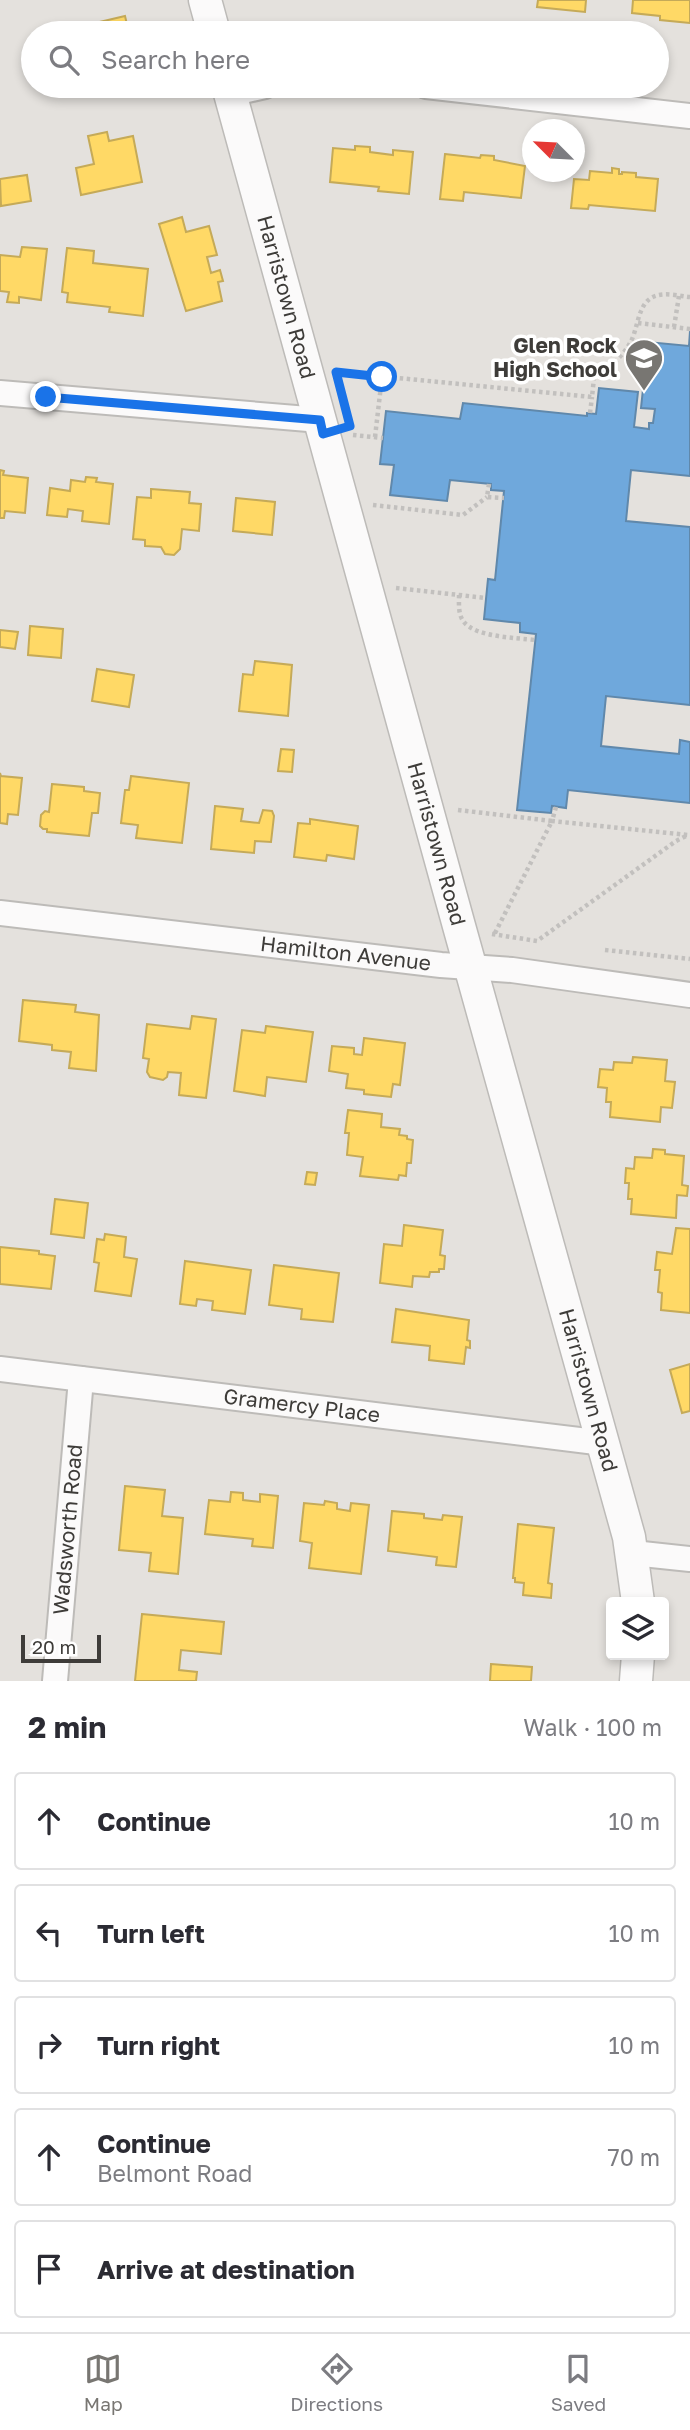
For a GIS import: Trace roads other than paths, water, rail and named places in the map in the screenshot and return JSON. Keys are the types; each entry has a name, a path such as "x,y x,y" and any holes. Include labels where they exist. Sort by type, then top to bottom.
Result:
{"street":[{"path":"205,0 211,21"},
{"name":"Harristown Road","path":"231,98 604,1443 633,1553 637,1597"},
{"path":"532,98 690,116"},
{"path":"0,393 320,420"},
{"name":"Hamilton Avenue","path":"0,913 512,970 690,995"},
{"name":"Gramercy Place","path":"0,1369 604,1443"},
{"name":"Wadsworth Road","path":"55,1681 82,1379"},
{"path":"633,1553 690,1559"},
{"path":"636,1681 638,1660"}],"place":[{"name":"Glen Rock High School","path":"644,392"}]}
